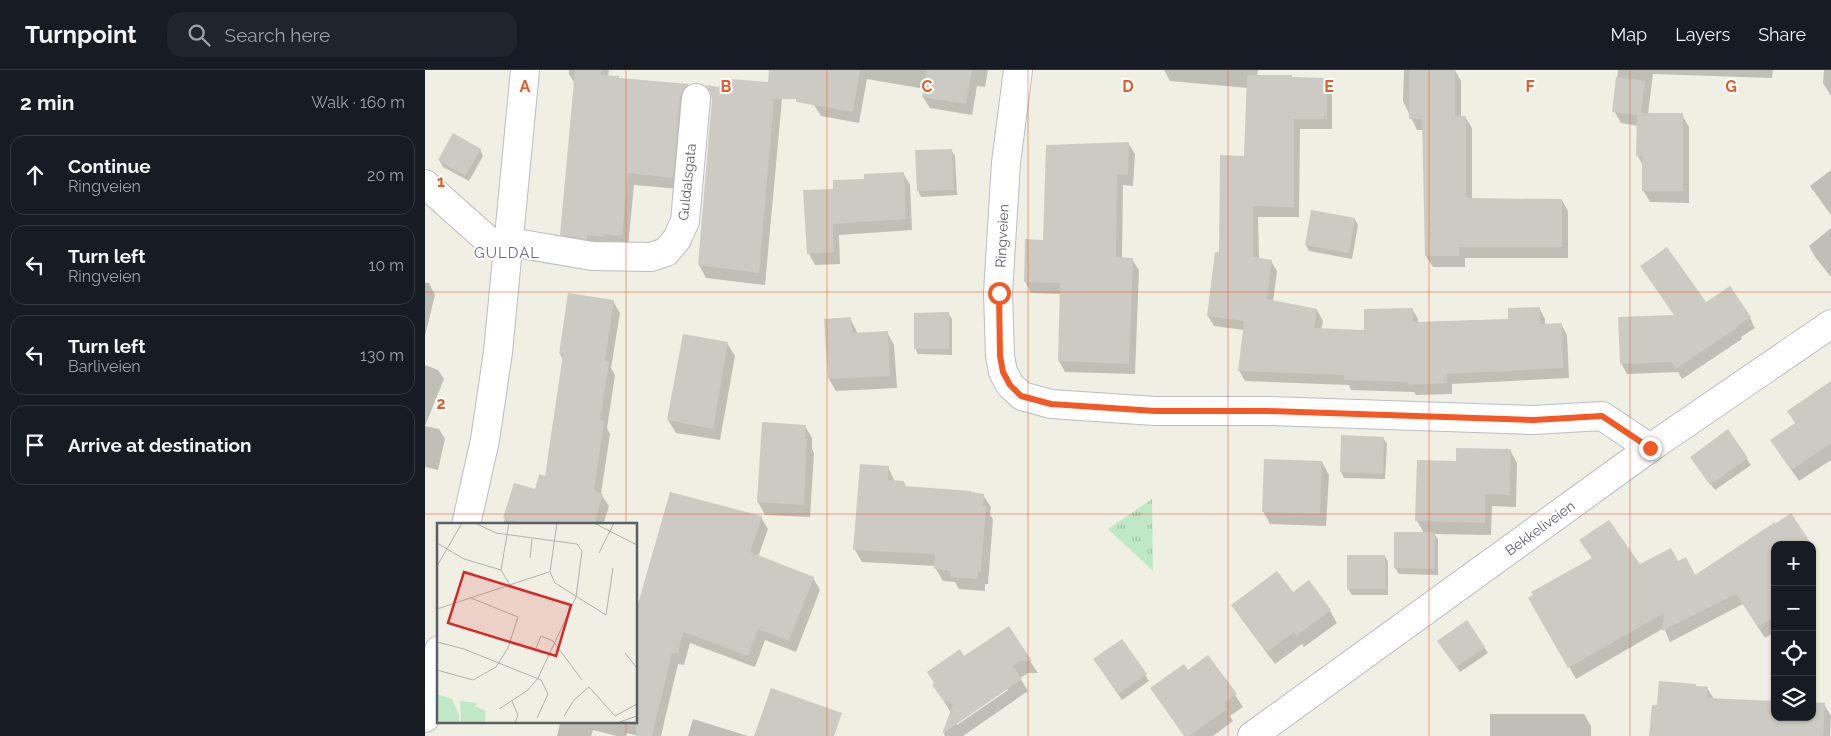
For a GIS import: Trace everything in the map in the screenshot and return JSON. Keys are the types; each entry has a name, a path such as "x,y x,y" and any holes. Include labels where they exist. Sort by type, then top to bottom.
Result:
{"street":[{"path":"466,523 485,440 497,361 510,244 525,70"},
{"name":"Ringveien","path":"1018,70 1006,162 999,293 1000,356 1003,372 1010,385 1021,396 1051,404 1155,411 1267,411 1534,420 1602,416 1650,448"},
{"name":"Guldalsgata","path":"425,184 489,241 592,256 651,257 666,252 677,239 685,221 695,98"},
{"name":"Bekkeliveien","path":"1252,736 1650,448 1831,324"},
{"path":"425,718 437,660"}],"green space":[{"path":"1152,499 1153,571 1108,529"}],"building":[{"path":"575,70 601,70 601,75 619,76 619,78 689,84 683,89 680,97 673,178 628,173 622,236 604,234 604,237 587,235 587,239 560,235"},
{"path":"769,70 860,70 853,112 796,102 796,99 774,99 759,273 698,265 712,99 705,85 719,87 720,78 768,82"},
{"path":"927,70 972,70 966,104 922,97"},
{"path":"1409,70 1455,70 1455,116 1466,116 1466,198 1562,199 1562,247 1459,247 1459,256 1425,256 1422,119 1409,119"},
{"path":"1247,75 1292,75 1292,77 1327,78 1327,119 1294,119 1294,207 1253,206 1253,257 1272,260 1267,299 1317,309 1314,328 1364,330 1364,309 1413,308 1413,322 1508,319 1508,308 1540,307 1540,324 1562,323 1563,368 1447,374 1447,383 1409,385 1408,382 1344,380 1344,375 1238,371 1244,321 1207,316 1215,252 1219,252 1220,155 1244,156"},
{"path":"1616,77 1645,81 1641,113 1683,113 1683,191 1642,191 1642,156 1636,156 1637,115 1612,112"},
{"path":"453,133 481,149 465,176 438,160"},
{"path":"1129,142 1128,175 1117,174 1116,257 1133,258 1129,364 1058,361 1060,283 1024,282 1025,239 1043,240 1046,145"},
{"path":"952,149 954,190 917,191 915,150"},
{"path":"904,172 906,219 833,224 834,252 807,254 803,190 833,189 833,180 864,179 864,174"},
{"path":"1311,210 1355,218 1349,253 1305,245"},
{"path":"1667,247 1706,302 1730,286 1751,317 1676,369 1671,362 1620,364 1618,317 1674,315 1640,266"},
{"path":"568,293 614,300 605,361 609,362 600,420 604,421 594,491 603,494 595,523 520,523 503,518 514,483 535,489 539,474 545,476 563,354 559,354"},
{"path":"949,312 949,349 914,349 914,313"},
{"path":"851,317 852,333 888,331 890,376 828,379 824,319"},
{"path":"683,334 728,342 713,429 667,420"},
{"path":"1831,381 1831,443 1791,470 1770,440 1795,423 1787,411"},
{"path":"762,422 806,425 804,505 757,502"},
{"path":"1728,429 1748,458 1710,485 1690,457"},
{"path":"1341,435 1384,437 1383,474 1340,472"},
{"path":"1456,448 1511,449 1510,495 1485,494 1485,523 1415,521 1417,460 1456,461"},
{"path":"1264,459 1322,461 1320,514 1262,512"},
{"path":"860,464 889,466 888,480 904,481 904,486 971,491 984,494 983,506 986,506 981,572 978,572 978,579 950,577 951,571 934,569 935,554 853,550"},
{"path":"670,492 762,516 750,552 814,577 789,641 758,629 748,656 683,632 678,654 672,653 652,736 636,736 637,608"},
{"path":"1791,513 1809,541 1771,541 1771,619 1758,627 1736,594 1662,631 1664,613 1568,668 1528,598 1533,595 1531,592 1592,558 1579,540 1609,520 1640,564 1671,548 1678,561 1686,557 1695,575 1775,522 1775,524"},
{"path":"1394,532 1435,532 1435,569 1394,568"},
{"path":"1347,555 1385,555 1386,589 1347,589"},
{"path":"1277,571 1293,592 1309,580 1331,610 1296,636 1294,632 1267,652 1231,605"},
{"path":"1467,620 1485,647 1456,667 1437,641"},
{"path":"1009,626 1032,661 1021,661 1013,666 1022,679 942,734 953,704 943,700 932,685 934,683 927,672 960,649 964,656"},
{"path":"1122,639 1147,674 1118,694 1093,659"},
{"path":"1208,655 1237,694 1224,703 1227,709 1189,736 1184,736 1150,688 1184,664 1188,670"},
{"path":"1659,681 1696,684 1696,686 1708,687 1707,698 1771,701 1771,721 1816,721 1816,702 1825,703 1823,736 1649,736 1652,705 1657,705"},
{"path":"771,688 842,713 834,736 754,736"}],"district":[{"name":"GULDAL","path":"507,253"}],"route":[{"path":"999,293 1000,356 1003,372 1010,385 1021,396 1051,404 1155,411 1267,411 1534,420 1602,416 1650,448"}]}
